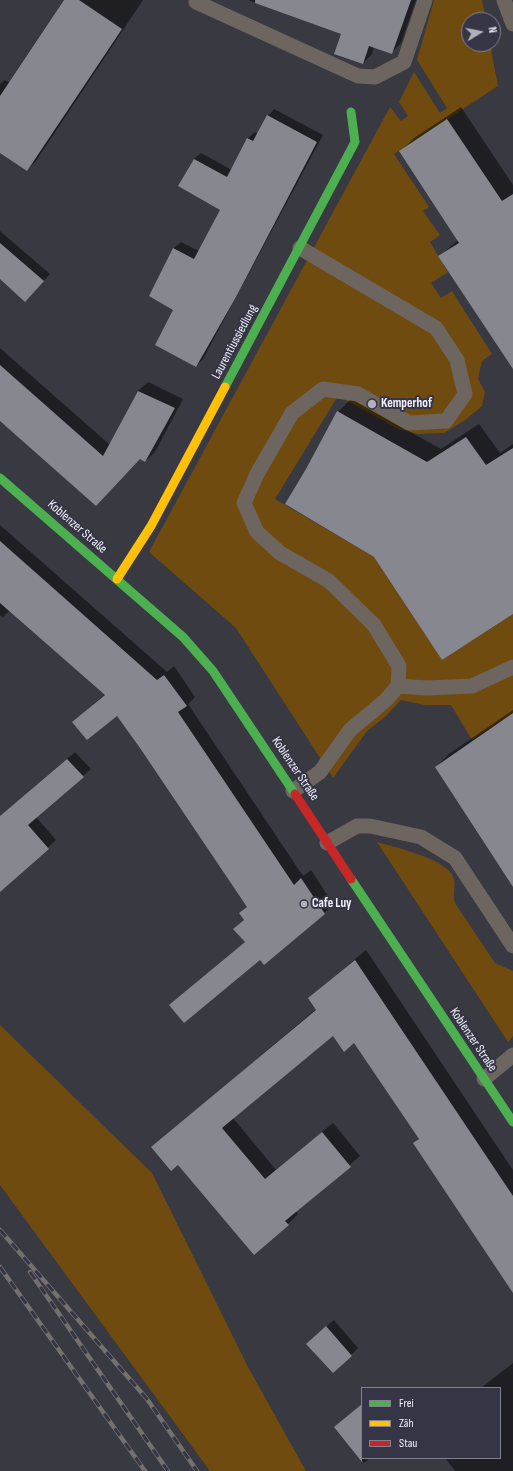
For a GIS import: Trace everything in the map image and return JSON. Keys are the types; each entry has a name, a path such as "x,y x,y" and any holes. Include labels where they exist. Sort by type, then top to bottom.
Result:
{"street":[{"name":"Laurentiussiedlung","path":"117,579 151,526 355,142 351,112"},
{"name":"Koblenzer Straße","path":"0,478 183,637 208,666 328,843 513,1122"}],"lane":[{"path":"196,2 358,76 375,77 404,62 425,0"},
{"path":"504,0 513,24"},
{"path":"293,791 325,766 350,730 386,700 398,686 399,666 374,625 330,581 280,553 257,532 244,503 257,474 292,413 323,389 358,394 409,423 446,421 465,394 457,360 436,328 300,248"},
{"path":"398,686 427,688 472,686 513,667"},
{"path":"328,843 357,826 370,826 421,837 455,858 513,946"},
{"path":"484,1079 513,1055"}],"shaded area":[{"path":"434,0 482,0 484,12 461,12 461,52 492,52 498,86 394,154 429,207 423,211 440,235 430,242 448,272 431,283 441,298 452,291 492,354 482,361 478,379 485,392 482,406 464,421 444,433 418,434 398,429 338,396 275,499 374,557 442,660 513,614 513,713 472,740 451,705 425,705 401,700 386,716 367,731 333,778 236,628 149,552 390,107 401,121 408,116 399,102 414,72 440,113 447,108 417,60"},
{"path":"377,842 420,855 442,865 450,872 454,879 455,903 495,963 513,971 513,1036 508,1042"},
{"path":"0,1025 152,1173 248,1367 306,1471 210,1471 0,1185"}],"building":[{"path":"64,0 79,0 122,29 27,171 0,153 0,96"},
{"path":"255,0 411,0 392,54 369,46 363,64 334,54 341,34 255,3"},
{"path":"267,115 317,142 236,297 196,367 155,345 173,310 149,296 173,248 194,259 220,210 178,186 194,159 227,177 247,138 253,141"},
{"path":"447,119 502,201 513,194 513,369 438,256 459,243 399,151"},
{"path":"0,243 44,281 25,302 0,279"},
{"path":"0,365 103,456 138,391 175,408 145,462 140,459 96,506 0,421"},
{"name":"Kemperhof","path":"337,411 427,462 466,437 486,465 513,448 513,614 442,660 374,557 285,504 306,469"},
{"path":"0,541 157,680 164,675 187,706 178,712 294,885 301,878 325,914 264,965 260,960 184,1023 169,1005 245,942 233,929 244,920 239,913 247,907 117,716 87,740 72,722 105,695 0,603"},
{"path":"513,713 513,887 435,767"},
{"path":"67,759 84,777 28,825 49,849 0,892 0,816"},
{"path":"355,960 513,1196 513,1293 413,1143 419,1139 354,1043 344,1052 333,1036 222,1128 265,1179 322,1132 351,1167 285,1221 289,1225 254,1255 178,1165 171,1171 151,1147 316,1010 308,998"},
{"path":"326,1326 352,1356 333,1373 306,1344"},
{"path":"361,1405 362,1462 334,1427"}],"railway":[{"path":"0,1230 147,1399 197,1471"},
{"path":"0,1267 145,1471"},
{"path":"30,1272 168,1471"}],"traffic: fast":[{"path":"225,387 355,142 351,112"},
{"path":"0,478 183,637 213,671 295,794"},
{"path":"351,879 513,1122"}],"traffic: slow":[{"path":"117,579 151,526 225,387"}],"traffic: jam":[{"path":"295,794 351,879"}],"place":[{"name":"Kemperhof","path":"372,404"},
{"name":"Cafe Luy","path":"304,904"}]}
